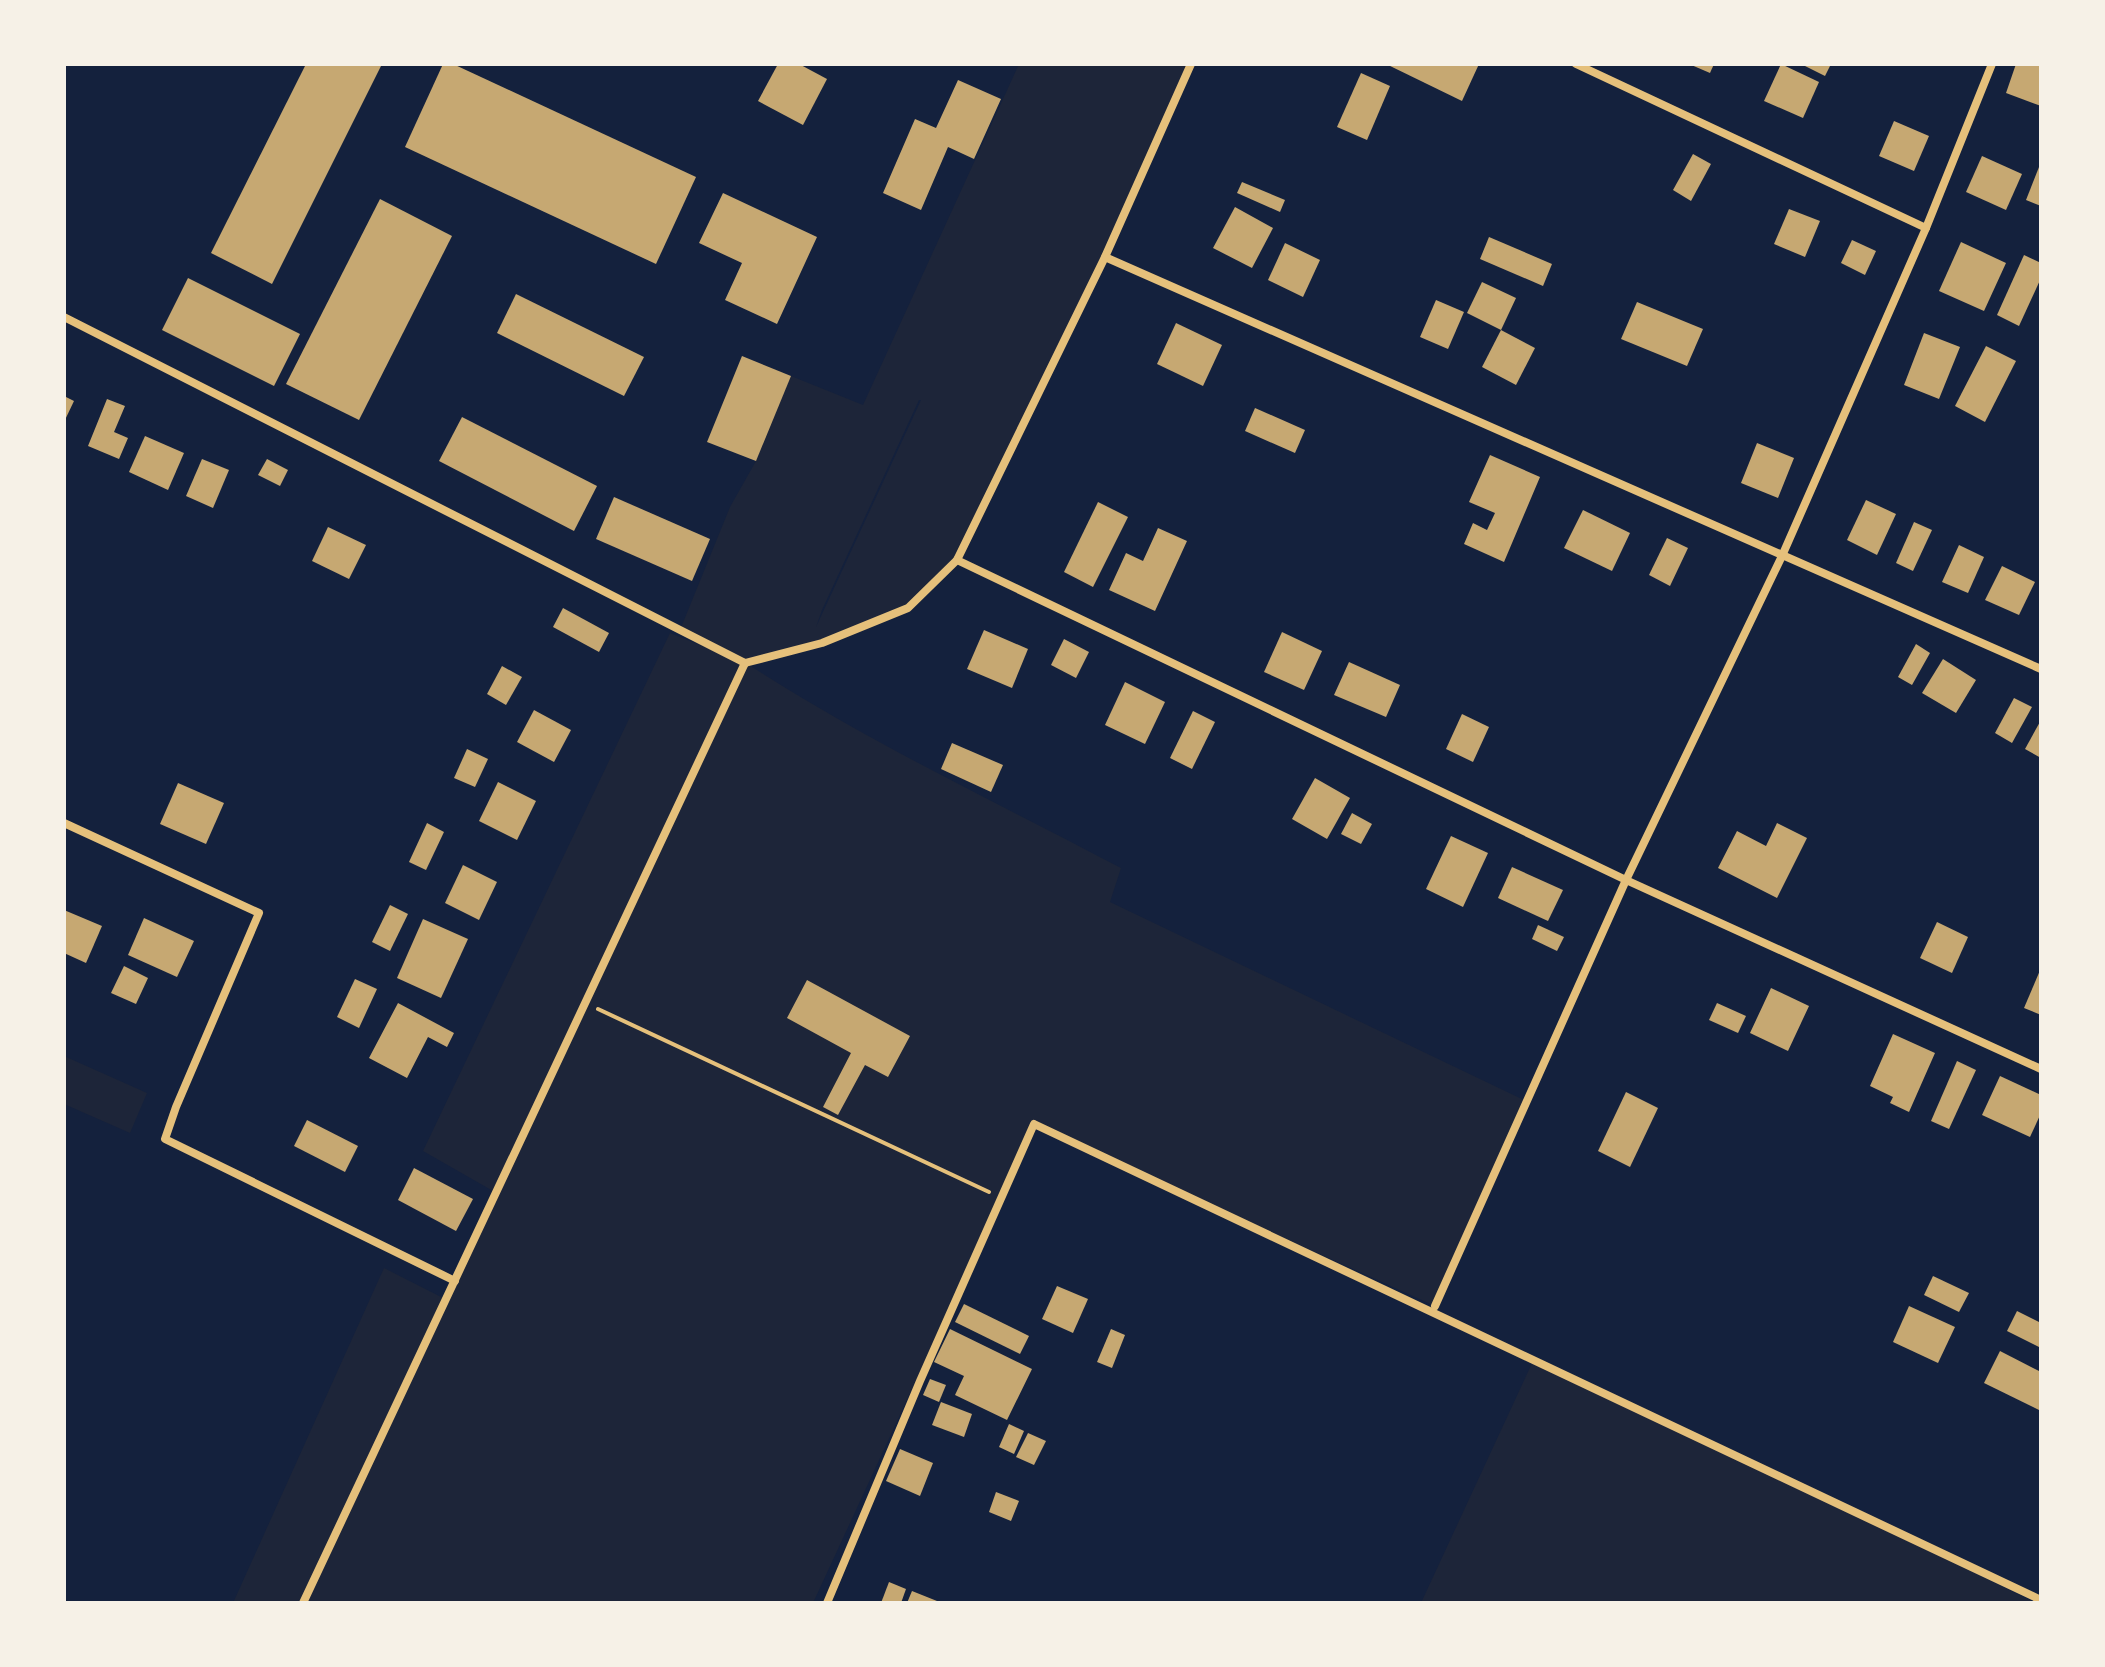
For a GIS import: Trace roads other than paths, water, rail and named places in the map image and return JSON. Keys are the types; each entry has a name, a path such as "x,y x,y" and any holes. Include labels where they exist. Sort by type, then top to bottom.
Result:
{"street":[{"path":"64,317 745,663 822,643 908,608 957,560 1105,257 1191,64"},
{"path":"1576,64 1926,228"},
{"path":"1435,1306 1626,880 1782,556 1926,228 1992,64"},
{"path":"1105,257 2041,669"},
{"path":"957,560 1626,880 2041,1069"},
{"path":"303,1603 745,663"},
{"path":"64,823 259,913 165,1139 455,1281"},
{"path":"827,1603 920,1381 1034,1124 2041,1600"}]}
